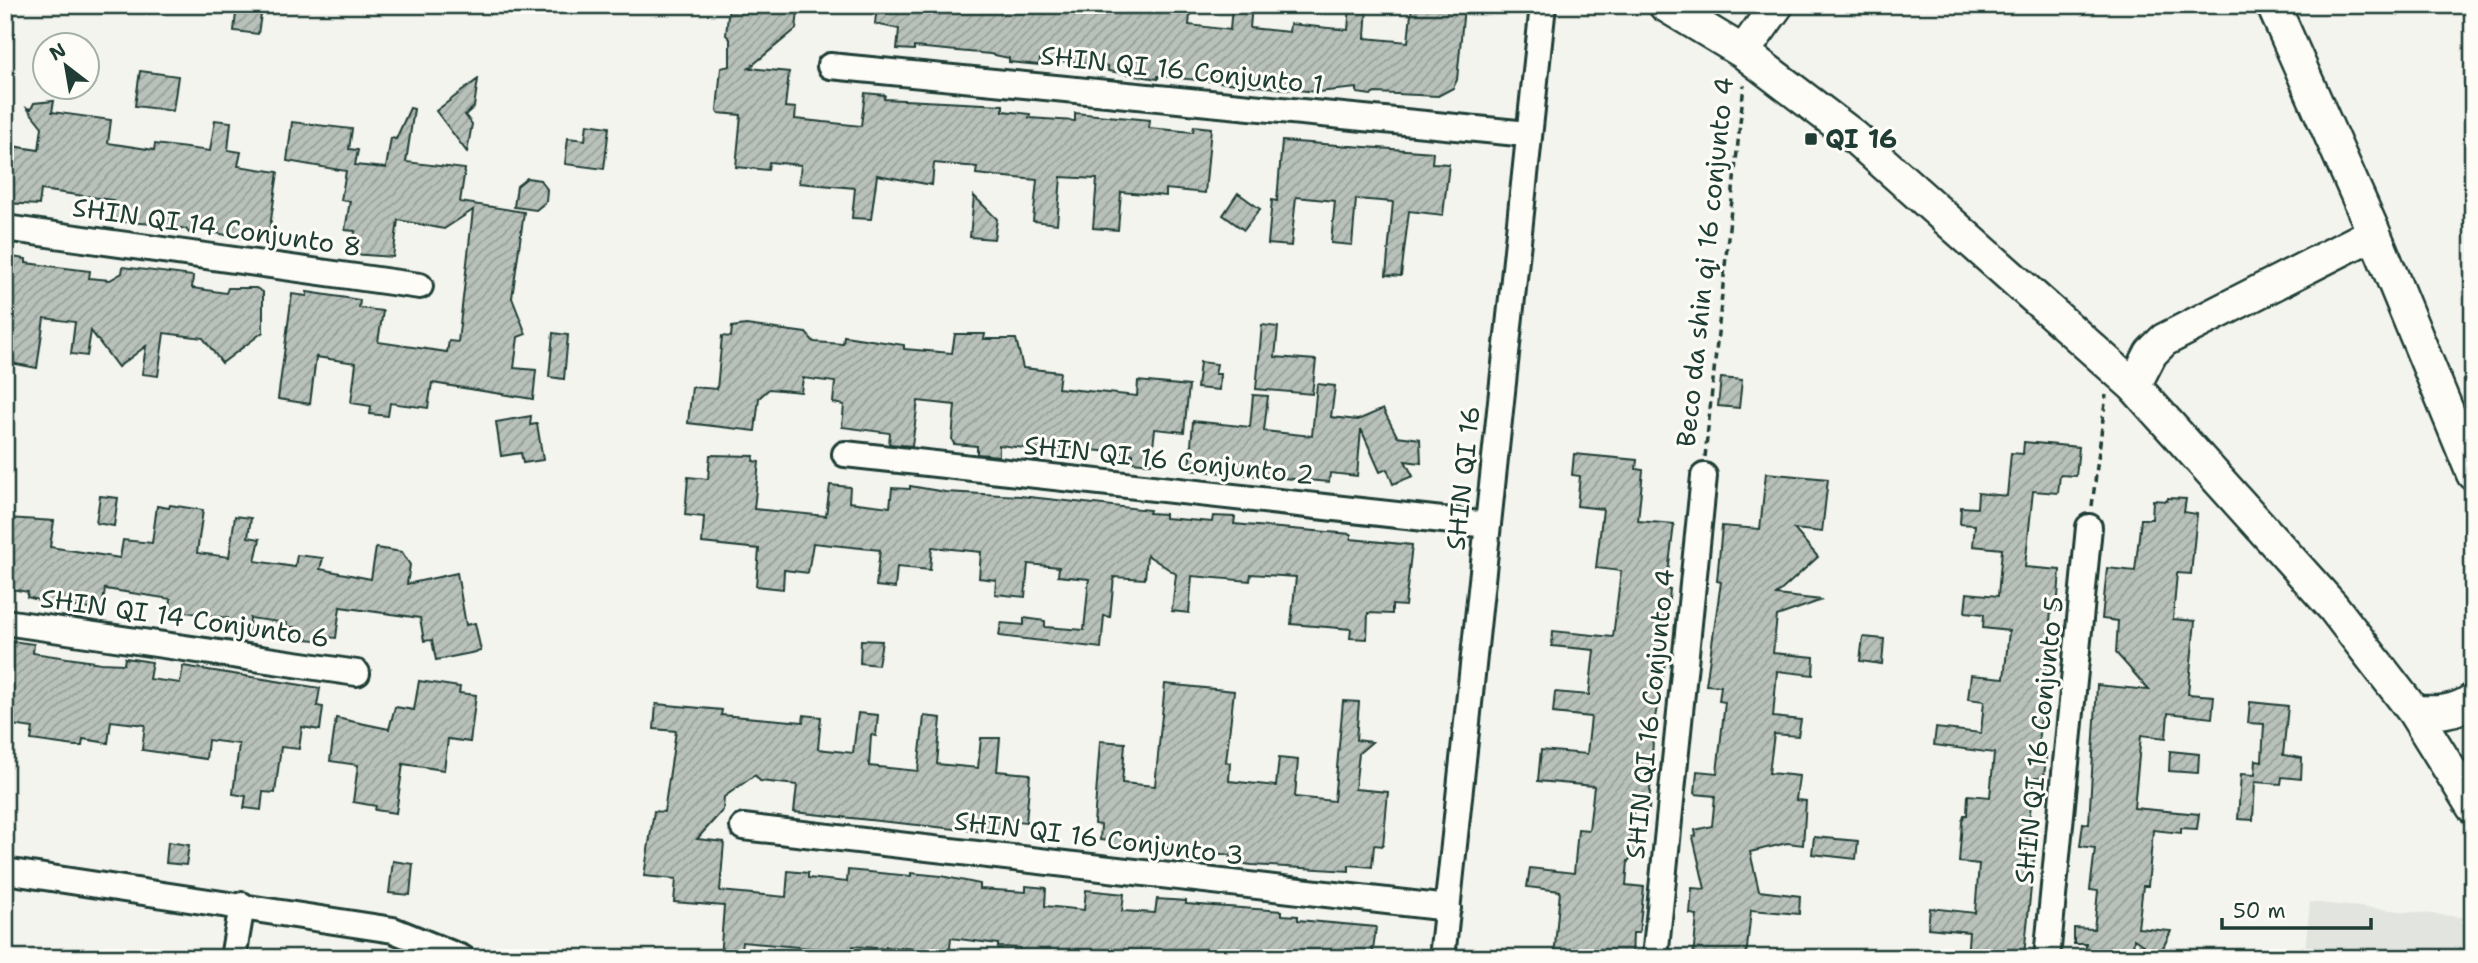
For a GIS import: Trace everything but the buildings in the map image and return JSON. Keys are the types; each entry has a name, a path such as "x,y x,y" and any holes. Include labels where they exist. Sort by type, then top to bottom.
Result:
{"main road":[{"path":"1665,5 1743,52 1852,135 2110,362 2297,564 2414,712 2473,807"},
{"path":"1743,52 1777,5"},
{"path":"2273,5 2466,442 2473,474"},
{"path":"2134,386 2151,353 2164,340 2374,233"},
{"path":"2414,712 2437,713 2463,707 2473,700"}],"street":[{"name":"SHIN QI 16","path":"1442,958 1543,5"},
{"name":"SHIN QI 16 Conjunto 1","path":"830,65 1528,134"},
{"name":"SHIN QI 14 Conjunto 8","path":"5,228 420,286"},
{"name":"SHIN QI 16 Conjunto 2","path":"845,454 1488,525"},
{"name":"SHIN QI 16 Conjunto 4","path":"1655,958 1704,476"},
{"name":"SHIN QI 16 Conjunto 5","path":"2047,958 2089,527"},
{"name":"SHIN QI 14 Conjunto 6","path":"5,622 357,673"},
{"name":"SHIN QI 16 Conjunto 3","path":"743,827 1448,908"},
{"path":"5,871 393,930 462,958"},
{"path":"233,958 242,905"}],"path":[{"name":"Beco da shin qi 16 conjunto 4","path":"1704,476 1745,88 1743,52"},
{"path":"2089,527 2110,362"}],"shaded area":[{"path":"2310,902 2473,918 2473,958 2304,958"}],"place":[{"name":"QI 16","path":"1811,139"}]}
